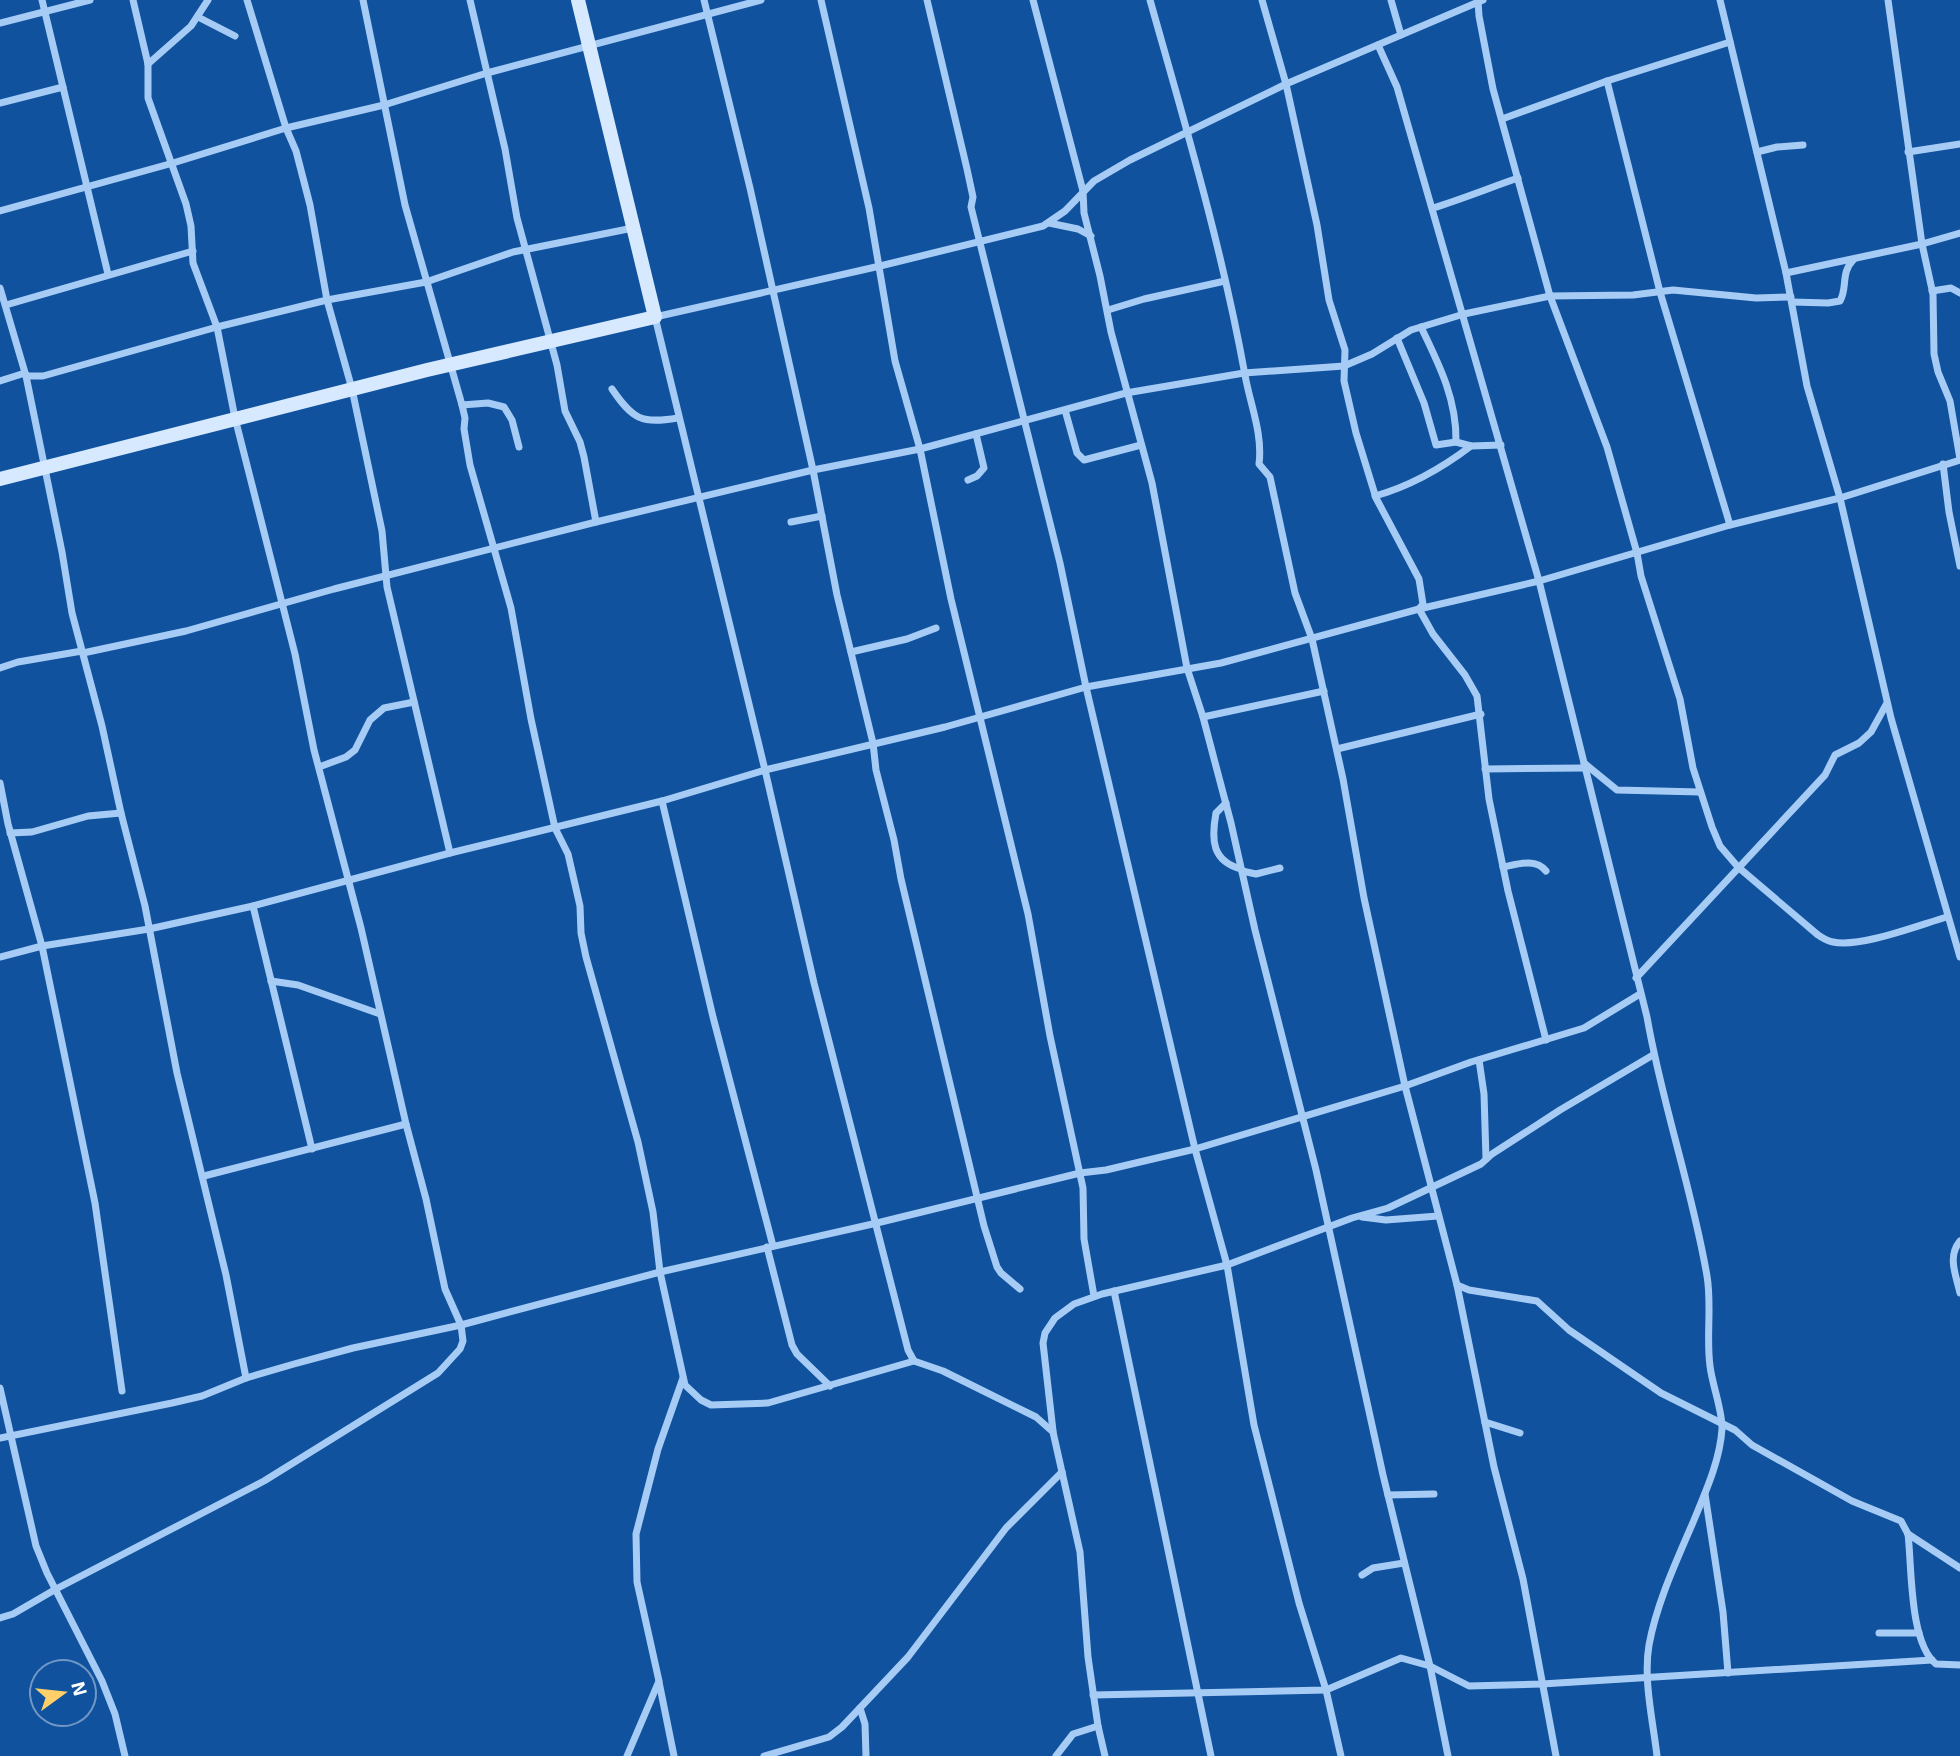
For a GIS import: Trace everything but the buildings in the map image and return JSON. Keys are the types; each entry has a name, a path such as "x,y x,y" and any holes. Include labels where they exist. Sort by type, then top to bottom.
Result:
{"street":[{"path":"41,0 108,274"},
{"path":"0,23 90,0"},
{"path":"0,1618 13,1614 264,1481 438,1373 464,1341 461,1325 445,1289 426,1199 235,418 217,327 196,275 186,204 148,98 148,64 133,0"},
{"path":"148,64 180,38 208,0"},
{"path":"247,0 286,128 296,151 310,205 327,300 352,389 382,531 386,576 450,853"},
{"path":"363,0 405,205 463,404 470,465 514,620 531,719 555,828 568,854 580,906 583,945 638,1142 653,1212 660,1272 683,1378 693,1394 711,1405 768,1403 914,1361"},
{"path":"470,0 505,149 510,187 525,251 551,340 565,411 584,457 596,522"},
{"path":"578,0 697,499 765,770 814,984 909,1356 914,1361 943,1371 1035,1417 1053,1432"},
{"path":"704,0 723,72 813,470 873,743 876,770 977,1197 997,1267 1000,1273 1020,1289"},
{"path":"0,211 173,163 286,128 384,105 487,73 761,0"},
{"path":"821,0 880,266 895,361 920,449 951,599 1028,914 1050,1036 1084,1194 1083,1239 1094,1296"},
{"path":"927,0 973,196 971,207 1060,563 1086,687 1195,1149 1227,1265 1254,1425 1299,1603 1326,1689 1341,1756"},
{"path":"1033,0 1083,191 1083,208 1126,393 1152,483 1187,668 1226,803 1329,1227 1388,1495 1430,1666 1448,1756"},
{"path":"1150,0 1225,281 1261,444 1259,464 1270,477 1295,593 1312,639 1405,1086 1457,1285 1485,1422 1523,1579 1556,1756"},
{"path":"1262,0 1286,84 1317,225 1329,300 1345,350 1344,381 1351,412 1375,496 1419,579 1423,604 1419,609"},
{"path":"1391,0 1401,35"},
{"path":"1720,0 1786,273 1807,386 1840,498 1887,704 1960,957"},
{"path":"0,957 42,946 149,929 253,906 450,853 662,801 765,770 980,718 1086,687 1221,663 1419,609 1539,581 1730,525 1840,498 1960,460 1950,401 1934,354 1932,290 1908,152 1888,0"},
{"path":"0,479 551,340 880,266 1049,223 1106,173 1286,84 1480,1 1487,60 1550,296 1607,447 1641,576 1680,699 1693,768 1716,837 1738,867 1818,935 1832,942 1871,938 1947,917"},
{"path":"198,17 235,36"},
{"path":"1502,119 1730,41"},
{"path":"1377,45 1397,87 1539,581 1707,1277 1710,1364 1723,1424 1720,1447 1705,1493 1678,1556 1658,1614 1648,1654 1648,1678 1657,1756"},
{"path":"1607,81 1660,292 1730,525"},
{"path":"0,103 63,87"},
{"path":"1908,152 1960,144"},
{"path":"1756,152 1803,145"},
{"path":"1433,208 1479,194 1490,187 1518,178"},
{"path":"1049,223 1078,229 1091,236"},
{"path":"0,381 25,375 43,376 217,327 327,300 426,282 494,258 633,228"},
{"path":"1786,273 1922,244 1960,233"},
{"path":"6,305 192,251"},
{"path":"0,668 18,662 186,631 282,603 596,522 813,470 920,449 1126,393 1244,373 1344,366 1421,327 1464,314 1550,296 1633,295 1686,290 1740,297 1828,303 1840,301 1845,273 1854,258"},
{"path":"1108,310 1225,281"},
{"path":"0,288 25,375 46,467 72,613 136,867 177,1073 204,1175 246,1378"},
{"path":"1932,290 1951,288 1960,293"},
{"path":"1421,327 1440,367 1455,410 1456,442"},
{"path":"1397,338 1424,403 1436,446 1456,442 1472,446 1501,445"},
{"path":"612,389 628,412 641,419 651,421 678,418"},
{"path":"463,404 488,403 504,408 512,420 519,447"},
{"path":"1065,410 1077,453 1084,460 1141,445"},
{"path":"968,480 977,476 984,468 976,434"},
{"path":"1375,496 1405,487 1472,446"},
{"path":"1943,464 1960,566"},
{"path":"791,522 822,516"},
{"path":"1419,609 1433,634 1474,688 1481,714 1485,769 1503,867 1546,1040"},
{"path":"851,652 907,639 936,628"},
{"path":"1203,717 1324,691"},
{"path":"319,767 346,757 355,750 376,714 390,706 414,702"},
{"path":"1636,978 1825,775 1835,755 1859,743 1871,732 1887,704"},
{"path":"1337,749 1481,714"},
{"path":"1485,769 1584,765 1617,790 1700,792"},
{"path":"0,783 10,833 42,946 95,1203 122,1391"},
{"path":"662,801 770,1246 785,1324 792,1345 806,1364 830,1386"},
{"path":"1226,803 1216,813 1216,850 1223,862 1256,874 1280,868"},
{"path":"10,833 32,832 88,816 121,813"},
{"path":"1503,867 1533,862 1539,863 1546,870"},
{"path":"253,906 312,1149"},
{"path":"271,981 298,985 380,1014"},
{"path":"0,1438 182,1401 246,1378 353,1348 461,1325 660,1272 877,1223 977,1197 1195,1149 1405,1086 1584,1028 1640,994"},
{"path":"1105,1756 1086,1641 1080,1552 1053,1432 1043,1343 1045,1333 1064,1311 1094,1296 1227,1265 1359,1216 1388,1208 1480,1164 1560,1110 1653,1055"},
{"path":"1479,1060 1484,1094 1486,1159"},
{"path":"204,1175 406,1124"},
{"path":"1359,1216 1386,1220 1438,1216"},
{"path":"1960,1241 1952,1260 1960,1293"},
{"path":"1457,1285 1469,1290 1537,1301 1564,1326 1661,1394 1735,1430 1752,1445 1852,1501 1901,1521 1908,1534 1919,1633 1932,1660 1942,1666 1960,1665"},
{"path":"1114,1291 1211,1756"},
{"path":"674,1756 637,1582 636,1534 658,1449 683,1378"},
{"path":"0,1388 36,1546 102,1681 115,1714 125,1756"},
{"path":"1485,1422 1520,1433"},
{"path":"764,1756 803,1747 829,1737 860,1708 908,1657 1006,1528 1062,1472"},
{"path":"1388,1495 1434,1493"},
{"path":"1705,1493 1723,1612 1728,1673"},
{"path":"1908,1534 1960,1568"},
{"path":"1362,1575 1373,1568 1404,1563"},
{"path":"1880,1633 1919,1633"},
{"path":"1093,1695 1326,1689 1401,1658 1430,1666 1469,1686 1932,1660"},
{"path":"627,1756 659,1681"},
{"path":"860,1708 865,1724 866,1756"},
{"path":"1056,1756 1073,1734 1098,1726"}]}
